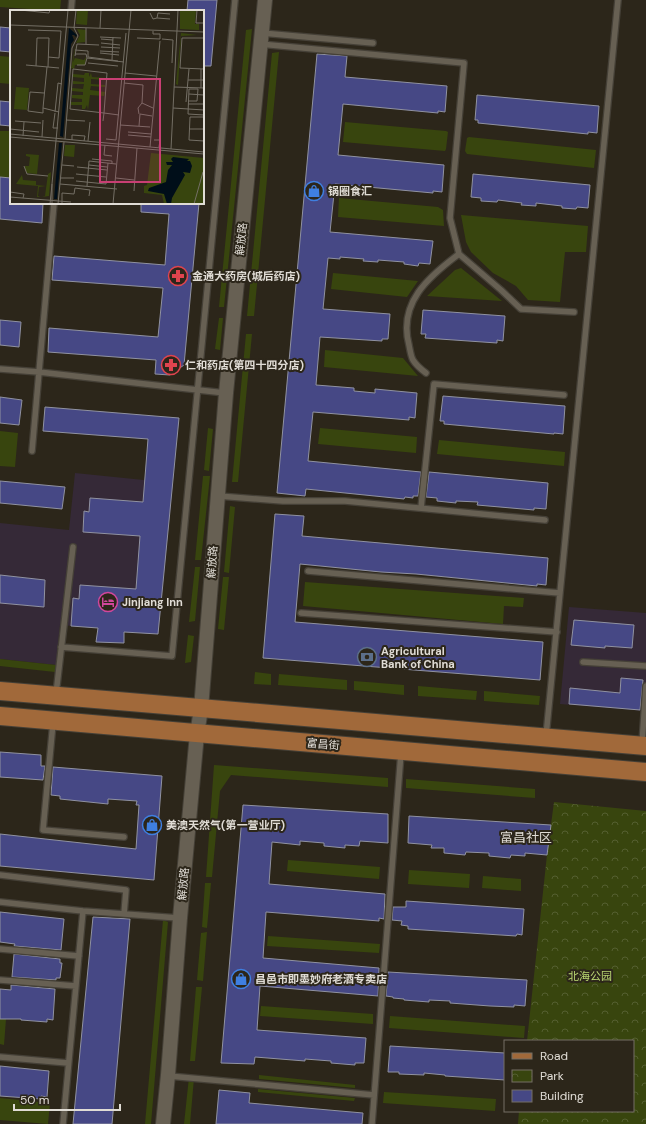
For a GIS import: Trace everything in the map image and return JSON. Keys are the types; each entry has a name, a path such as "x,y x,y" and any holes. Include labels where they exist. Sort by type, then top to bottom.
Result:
{"main road":[{"path":"0,691 644,746"},
{"name":"富昌街","path":"0,716 646,772"}],"street":[{"name":"解放路","path":"163,1124 180,918 197,734 201,709 226,393 265,0"}],"lane":[{"path":"71,10 72,0"},
{"path":"61,647 172,656 235,0"},
{"path":"546,738 618,0"},
{"path":"261,39 373,43"},
{"path":"261,39 464,63 450,218 459,254 521,309 574,312"},
{"path":"32,451 54,204"},
{"path":"426,374 413,360 407,337 408,317 414,298 443,266 459,254"},
{"path":"0,369 226,393"},
{"path":"421,508 434,384 564,395"},
{"path":"217,496 283,502 345,501 545,520"},
{"path":"56,696 73,547"},
{"path":"308,571 560,593"},
{"path":"301,613 556,632"},
{"path":"583,662 646,666"},
{"path":"644,746 646,686"},
{"path":"53,721 43,830 124,837"},
{"path":"372,1124 401,751"},
{"path":"0,875 126,890 124,914"},
{"path":"0,902 83,911 180,918"},
{"path":"63,1124 83,911"},
{"path":"0,949 79,956"},
{"path":"0,980 76,986"},
{"path":"0,1057 68,1063"},
{"path":"168,1076 374,1095"}],"shaded area":[{"path":"75,473 173,483 158,634 124,632 124,643 96,642 98,628 60,625 56,665 0,659 0,523 69,530"},
{"path":"569,607 646,613 646,711 560,704"}],"green space":[{"path":"0,0 61,0 60,10 0,7"},
{"path":"252,29 224,307 219,307 246,30"},
{"path":"279,52 254,316 247,316 272,53"},
{"path":"0,56 10,57 10,84 0,83"},
{"path":"345,122 446,131 448,132 446,149 445,151 343,142"},
{"path":"0,131 10,131 10,178 0,177"},
{"path":"467,138 596,150 594,168 467,154 465,151"},
{"path":"339,198 438,207 443,210 444,226 338,217"},
{"path":"461,215 588,226 586,252 565,252 560,302 528,300 516,286 493,273 471,252 466,242"},
{"path":"461,268 502,301 427,296 455,270"},
{"path":"333,273 418,281 407,297 331,289"},
{"path":"219,318 223,318 220,350 215,349"},
{"path":"246,334 252,334 238,482 232,482"},
{"path":"325,350 403,358 418,376 324,367"},
{"path":"208,428 213,429 209,471 204,470"},
{"path":"320,428 417,437 416,453 318,444"},
{"path":"0,431 18,433 15,467 0,466"},
{"path":"439,440 565,452 564,466 437,454"},
{"path":"203,476 210,476 201,560 195,560"},
{"path":"230,506 235,507 229,573 224,572"},
{"path":"195,567 200,567 195,621 189,622"},
{"path":"223,577 229,577 224,630 218,629"},
{"path":"305,582 524,598 523,607 504,606 503,624 303,606"},
{"path":"188,635 194,636 191,662 185,663"},
{"path":"0,659 56,665 55,672 0,666"},
{"path":"255,672 271,674 271,685 254,684"},
{"path":"279,674 347,680 347,690 278,685"},
{"path":"354,681 404,685 404,695 354,690"},
{"path":"418,686 477,691 476,700 418,696"},
{"path":"484,691 540,696 539,705 484,701"},
{"path":"214,765 388,778 388,787 231,775 220,791 212,877 206,877"},
{"path":"406,779 535,789 535,798 406,788"},
{"name":"北海公园","path":"554,802 646,811 646,1124 518,1124 519,1112 634,1112 634,1040 527,1040"},
{"path":"288,860 380,867 379,879 287,871"},
{"path":"409,870 470,874 469,888 408,884"},
{"path":"483,876 521,879 521,891 482,888"},
{"path":"205,883 211,883 207,928 202,927"},
{"path":"163,920 168,922 151,1124 145,1124"},
{"path":"207,932 203,981 197,980 201,933"},
{"path":"268,936 380,944 379,953 267,946"},
{"path":"196,987 202,987 195,1061 190,1061"},
{"path":"261,1006 373,1014 373,1024 260,1016"},
{"path":"390,1016 525,1026 524,1038 389,1028"},
{"path":"0,1019 6,1019 4,1045 0,1044"},
{"path":"259,1075 355,1085 355,1088 259,1079"},
{"path":"189,1077 194,1078 190,1124 184,1124"},
{"path":"258,1089 355,1098 354,1101 258,1092"},
{"path":"384,1092 496,1099 495,1111 383,1103"},
{"path":"0,1098 50,1103 48,1124 0,1120"}],"building":[{"path":"188,0 217,0 211,66 204,66 204,10 187,10"},
{"path":"0,27 10,28 10,52 0,51"},
{"path":"317,54 347,56 345,77 447,86 445,112 438,111 438,113 343,104 338,155 444,165 442,192 433,191 433,193 335,184 330,232 433,241 430,264 419,263 418,266 404,264 404,262 378,260 378,262 363,261 364,259 340,257 340,259 328,258 323,309 390,314 388,339 382,339 382,341 320,337 316,385 354,388 354,391 375,393 375,389 417,393 415,418 409,417 409,420 313,412 308,461 421,472 418,496 413,496 413,498 405,497 404,499 306,489 305,496 277,493"},
{"path":"477,95 599,106 597,133 588,132 588,134 478,123 478,120 475,120"},
{"path":"0,101 10,102 10,126 0,125"},
{"path":"473,174 590,185 588,208 562,208 562,206 536,203 536,206 521,205 522,203 498,200 497,202 481,201 481,198 471,197"},
{"path":"0,177 10,178 10,204 43,204 42,223 0,219"},
{"path":"141,204 199,204 184,365 170,375 155,374 156,360 48,352 49,328 158,337 163,288 52,280 54,256 165,265 169,214 141,212"},
{"path":"423,310 505,316 503,341 497,340 497,343 425,338 426,334 421,334"},
{"path":"0,320 21,322 19,347 0,345"},
{"path":"443,396 565,406 563,434 444,424 444,421 440,421"},
{"path":"0,397 22,400 19,425 0,423"},
{"path":"45,407 179,418 158,634 124,632 124,643 96,642 98,628 71,626 73,598 79,599 80,585 136,589 140,536 83,532 84,511 89,512 90,498 143,502 148,439 43,431"},
{"path":"429,472 548,483 546,509 534,508 534,510 477,505 478,502 456,501 456,503 437,501 437,498 426,497"},
{"path":"0,481 65,487 62,509 0,503"},
{"path":"275,514 304,516 302,536 548,558 546,585 537,584 537,586 300,564 295,622 543,642 540,680 263,658"},
{"path":"0,575 45,580 44,607 0,603"},
{"path":"574,620 634,625 632,648 605,646 605,648 571,645"},
{"path":"621,678 643,680 640,710 569,704 570,688 620,693"},
{"path":"0,752 41,755 41,766 45,766 43,780 0,777"},
{"path":"53,767 162,776 154,880 0,866 0,834 136,849 139,805 136,805 137,801 108,799 108,804 60,799 60,796 51,795"},
{"path":"243,805 388,814 388,843 360,841 359,846 345,845 345,848 324,846 324,843 300,841 300,845 272,842 269,884 385,894 384,919 379,918 379,921 266,912 263,958 379,968 378,996 260,986 257,1030 366,1038 364,1063 355,1063 355,1065 331,1063 331,1061 305,1059 305,1061 255,1057 254,1064 221,1063"},
{"path":"409,816 551,825 547,855 525,853 525,856 511,855 510,858 489,856 489,853 466,852 465,855 444,853 444,848 431,848 432,845 408,843"},
{"path":"406,901 524,909 522,935 517,934 516,936 408,929 408,926 401,925 402,921 392,920 393,907 406,907"},
{"path":"0,912 64,919 61,950 14,946 15,944 0,942"},
{"path":"93,917 130,919 112,1124 73,1124"},
{"path":"14,954 60,959 60,963 62,963 60,978 56,978 56,980 12,977"},
{"path":"388,972 527,980 525,1006 490,1006 450,1003 450,1001 429,1000 429,1002 393,998 386,996"},
{"path":"11,985 55,989 53,1020 47,1019 47,1022 21,1019 0,1019 0,989 11,990"},
{"path":"390,1046 504,1053 504,1080 424,1073 424,1075 388,1072"},
{"path":"0,1066 49,1071 47,1097 41,1096 41,1099 0,1096"},
{"path":"219,1090 250,1093 249,1103 363,1113 362,1124 216,1124"}],"place":[{"name":"锅圈食汇","path":"314,191"},
{"name":"金通大药房(城后药店)","path":"178,276"},
{"name":"仁和药店(第四十四分店)","path":"171,365"},
{"name":"Jinjiang Inn","path":"108,602"},
{"name":"Agricultural Bank of China","path":"367,657"},
{"name":"美澳天然气(第一营业厅)","path":"152,825"},
{"name":"昌邑市即墨妙府老酒专卖店","path":"241,979"}],"district":[{"name":"富昌社区","path":"526,837"}]}
